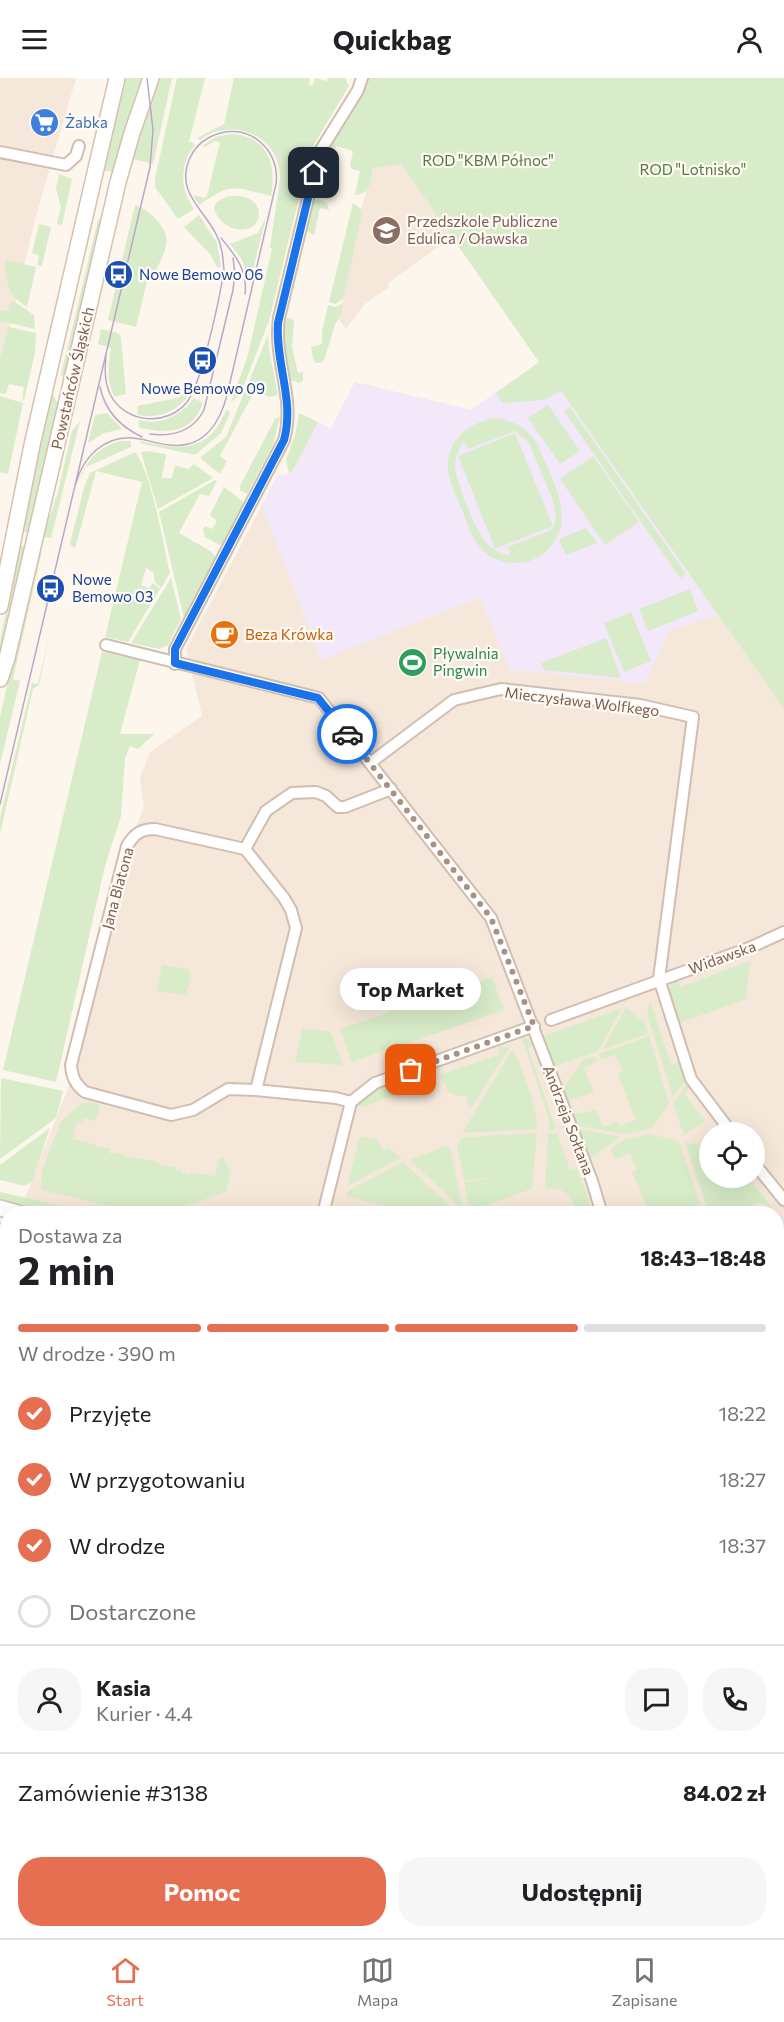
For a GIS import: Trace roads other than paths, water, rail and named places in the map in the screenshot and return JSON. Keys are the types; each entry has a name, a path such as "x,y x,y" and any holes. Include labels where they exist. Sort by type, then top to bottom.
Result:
{"main road":[{"name":"Powstańców Śląskich","path":"0,606 32,445 117,78"},
{"name":"Powstańców Śląskich","path":"0,679 7,658 118,182 151,78"}],"street":[{"path":"175,663 175,649 258,494 284,440 288,406 278,344 279,318 320,153 358,90 362,78"},
{"path":"0,152 66,165 76,156 79,146"},
{"path":"106,645 318,698 491,918 534,1026 375,1083 351,1102 325,1206"},
{"name":"Mieczysława Wolfkego","path":"370,763 454,700 501,689 636,705 693,717 659,979 691,1079 723,1122"},
{"path":"256,1090 296,928 291,910 284,898 245,849 266,812 292,793 316,792 326,796 338,807 345,807 391,789"},
{"name":"Jana Blatona","path":"245,849 145,829 132,838 125,856 72,1065 72,1074 77,1085 85,1092 171,1115 193,1110 228,1089 336,1098 351,1102"},
{"name":"Widawska","path":"659,979 749,948 784,932"},
{"path":"551,1020 659,979"},
{"name":"Andrzeja Sołtana","path":"534,1026 600,1206"},
{"path":"765,1177 784,1200"}],"tram line":[{"path":"0,804 150,167 153,130 147,78"},
{"path":"76,483 89,457 104,445 123,438 182,445 193,442 210,431 221,413 276,184 273,159 258,140 247,134 235,132 223,132 210,137 195,150 186,171 188,190 218,238 224,270 199,377 187,402 169,416 158,418 147,419 126,411 117,404 108,389 105,374 106,354"},
{"path":"221,238 236,257 242,270 245,294"},
{"path":"150,434 182,431 194,423 204,410 233,290 235,274 233,258"},
{"path":"100,387 102,396 115,417 142,437"}],"place":[{"name":"Żabka","path":"44,122"},
{"name":"Przedszkole Publiczne Edulica / Oławska","path":"386,230"},
{"name":"Nowe Bemowo 06","path":"118,274"},
{"name":"Nowe Bemowo 09","path":"203,361"},
{"name":"Nowe Bemowo 03","path":"51,588"},
{"name":"Beza Krówka","path":"224,634"},
{"name":"Pływalnia Pingwin","path":"412,662"},
{"name":"Top Market","path":"411,1070"}],"park label":[{"name":"ROD \"KBM Północ\"","path":"488,160"},
{"name":"ROD \"Lotnisko\"","path":"693,169"}]}
